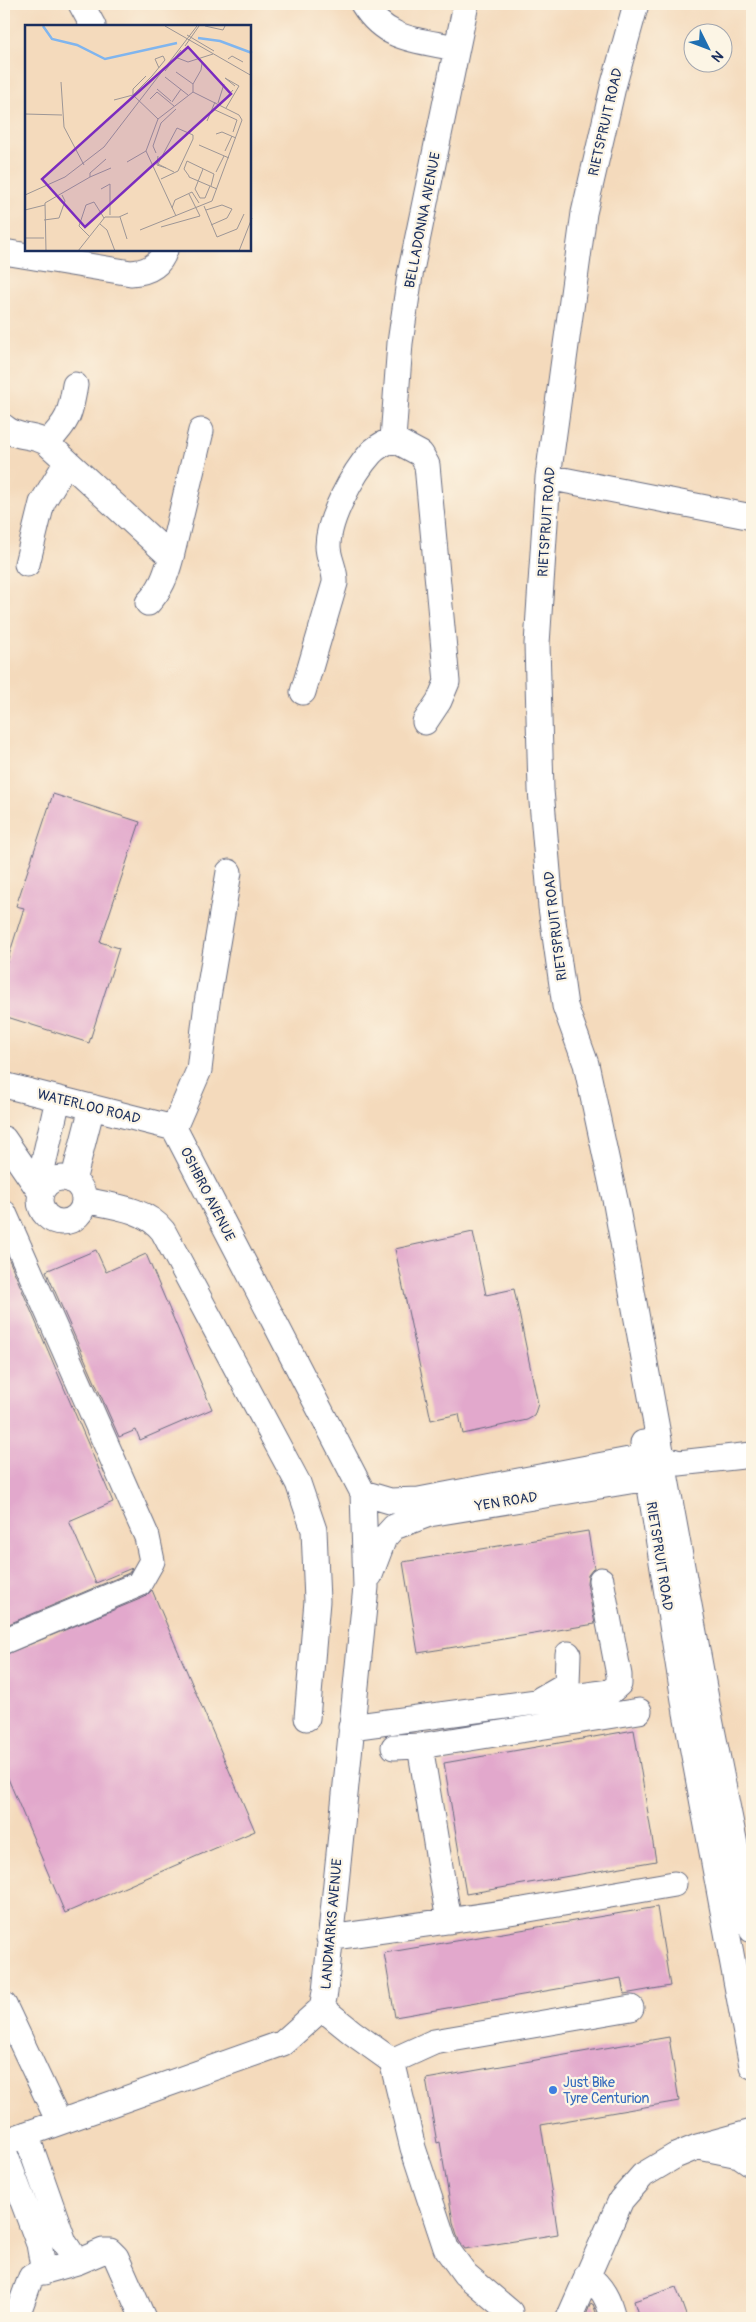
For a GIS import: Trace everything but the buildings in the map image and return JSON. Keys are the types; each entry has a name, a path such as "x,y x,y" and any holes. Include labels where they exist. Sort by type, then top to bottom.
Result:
{"street":[{"path":"81,4 92,25"},
{"path":"363,4 376,22 387,30 398,35 456,48"},
{"name":"BELLADONNA AVENUE","path":"393,439 400,343 410,275 466,4"},
{"name":"RIETSPRUIT ROAD","path":"636,4 613,87 584,213 548,477 537,644 541,790 551,907 565,1006 579,1046 580,1090 611,1252 660,1467 752,1930"},
{"path":"4,252 131,273 150,269 157,264 164,251"},
{"path":"47,443 62,428 70,415 75,385"},
{"path":"4,427 13,434 35,438 47,443 171,557"},
{"path":"148,603 159,591 166,577 200,431"},
{"path":"303,692 336,583 336,574 328,549 329,538 338,512 351,481 371,452 393,439 421,454 427,465 448,682 439,701 425,722"},
{"path":"27,564 42,503 67,462"},
{"path":"548,477 752,517"},
{"path":"174,1128 199,1070 207,1003 229,872"},
{"name":"WATERLOO ROAD","path":"4,1085 174,1128"},
{"path":"58,1099 41,1174 42,1190 40,1200 44,1213 48,1218 61,1222 75,1218 83,1207 79,1191 92,1107"},
{"name":"OSHBRO AVENUE","path":"174,1128 363,1493"},
{"path":"4,1139 42,1190"},
{"path":"42,1190 54,1180 67,1178 79,1191 143,1214 157,1223 298,1483 314,1530 317,1602 307,1718"},
{"path":"4,1213 147,1537 152,1561 139,1584 4,1641"},
{"name":"YEN ROAD","path":"363,1493 390,1501 419,1500 752,1455"},
{"name":"RIETSPRUIT ROAD","path":"660,1467 686,1713 752,2066"},
{"name":"YEN ROAD","path":"366,1587 378,1550 384,1538 394,1527 429,1514 660,1467"},
{"name":"LANDMARKS AVENUE","path":"15,2138 284,2043 322,2008 366,1587 363,1493"},
{"path":"351,1727 610,1692 619,1684 619,1675 600,1580"},
{"path":"536,1702 567,1684 568,1654"},
{"path":"394,1747 420,1746 639,1711"},
{"path":"420,1746 449,1921"},
{"path":"329,1938 449,1921 674,1884"},
{"path":"4,2005 13,2050 60,2122"},
{"path":"322,2008 353,2034 392,2062 413,2148 446,2248 465,2274 510,2312"},
{"path":"392,2062 434,2042 632,2008"},
{"path":"569,2318 621,2200 643,2175 675,2156 698,2147 752,2132"},
{"path":"15,2138 64,2242 77,2262"},
{"path":"698,2147 739,2155 752,2164"},
{"path":"4,2151 39,2244 44,2272"},
{"path":"16,2318 31,2277 77,2262 103,2251 110,2251 122,2269 143,2318"},
{"path":"587,2275 598,2284 604,2293 614,2318"}],"place":[{"name":"Just Bike Tyre Centurion","path":"553,2090"}]}
